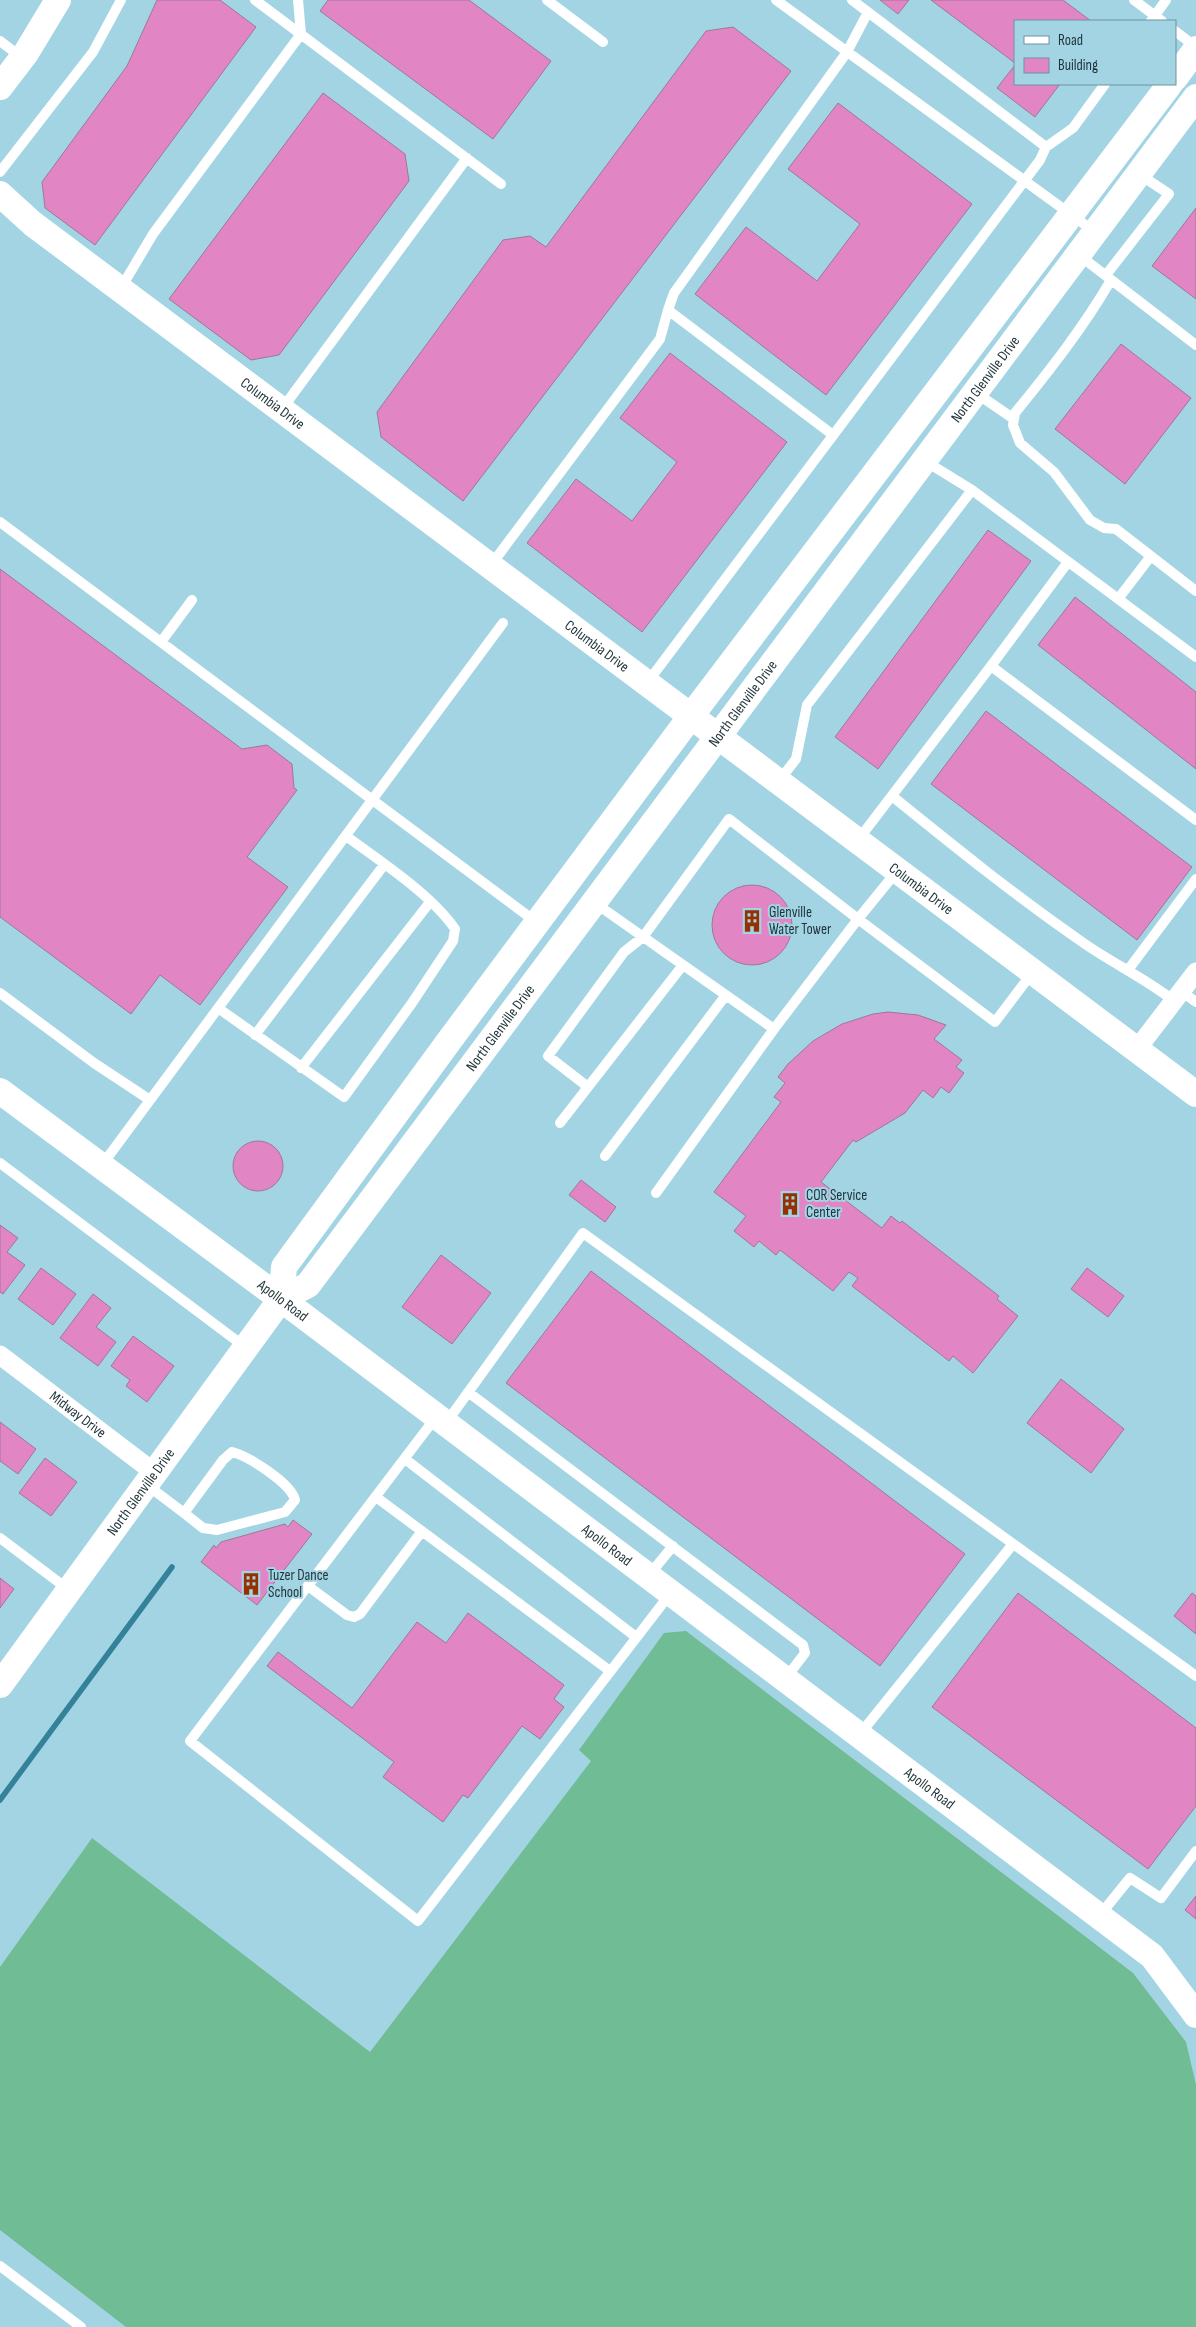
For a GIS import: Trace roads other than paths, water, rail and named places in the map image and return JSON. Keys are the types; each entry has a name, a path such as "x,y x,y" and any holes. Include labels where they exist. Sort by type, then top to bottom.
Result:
{"street":[{"path":"0,87 23,58 58,0"},
{"path":"1176,77 1196,48"},
{"name":"North Glenville Drive","path":"280,1299 284,1268 448,1041 691,716 1169,85"},
{"name":"North Glenville Drive","path":"0,1685 280,1299 308,1285 1196,97"},
{"name":"Columbia Drive","path":"0,194 33,224 1196,1094"},
{"path":"1137,1049 1184,998 1196,972"},
{"path":"448,1041 476,1061"},
{"name":"Apollo Road","path":"0,1091 280,1299 1152,1956 1196,2015"},
{"name":"Midway Drive","path":"0,1356 151,1479"}],"lane":[{"path":"0,172 93,52 121,0"},
{"path":"256,0 501,184"},
{"path":"120,289 153,234 301,34 298,0"},
{"path":"547,0 603,42"},
{"path":"776,0 1095,232"},
{"path":"852,0 1046,147"},
{"path":"1134,0 1156,19 1166,0"},
{"path":"491,566 660,339 674,293 847,52 868,12"},
{"path":"1176,32 1196,48"},
{"path":"0,41 23,58"},
{"path":"647,683 1040,160 1046,147 1073,128 1104,85"},
{"path":"281,409 467,158"},
{"path":"1139,174 1169,194 1108,278 1089,317 1014,413 1013,425 1020,443 1054,472 1090,520 1104,528 1116,529 1196,591"},
{"path":"1078,254 1196,345"},
{"path":"668,310 833,435"},
{"path":"975,392 1014,419"},
{"path":"924,460 972,490 1196,657"},
{"path":"779,781 796,759 806,705 972,490"},
{"path":"0,522 537,923"},
{"path":"1118,599 1151,556"},
{"path":"858,840 1068,562"},
{"path":"161,642 192,600"},
{"path":"101,1166 504,623"},
{"path":"991,666 1196,820"},
{"path":"892,796 1037,910 1128,970 1184,998"},
{"path":"588,1087 548,1056 624,952 643,936 729,819 995,1022 1033,972"},
{"path":"218,1008 344,1097 412,1003 453,940 455,929 447,918 430,902 346,836"},
{"path":"255,1035 384,865"},
{"path":"656,1193 774,1029 898,870"},
{"path":"1128,970 1196,879"},
{"path":"301,1068 430,902"},
{"path":"594,902 774,1029"},
{"path":"560,1123 683,965"},
{"path":"0,993 94,1063 150,1100"},
{"path":"605,1156 726,995"},
{"path":"0,1163 245,1347"},
{"path":"670,1593 418,1921 190,1741 405,1459 468,1392 582,1233 1196,1676"},
{"path":"468,1392 803,1645 805,1653 785,1679"},
{"path":"151,1479 184,1513 203,1528 217,1530 285,1512 295,1500 289,1488 244,1455 232,1452 222,1460 184,1513"},
{"path":"405,1459 636,1637"},
{"path":"376,1497 610,1671"},
{"path":"308,1586 347,1615 354,1618 360,1614 422,1531"},
{"path":"0,1538 69,1590"},
{"path":"859,1735 1013,1544"},
{"path":"648,1576 673,1546"},
{"path":"1100,1916 1130,1878 1161,1898 1196,1851"},
{"path":"0,2266 81,2327"}],"waterway":[{"path":"0,1800 172,1567"}],"place":[{"name":"Glenville Water Tower","path":"752,921"},
{"name":"COR Service Center","path":"790,1204"},
{"name":"Tuzer Dance School","path":"251,1584"}]}
